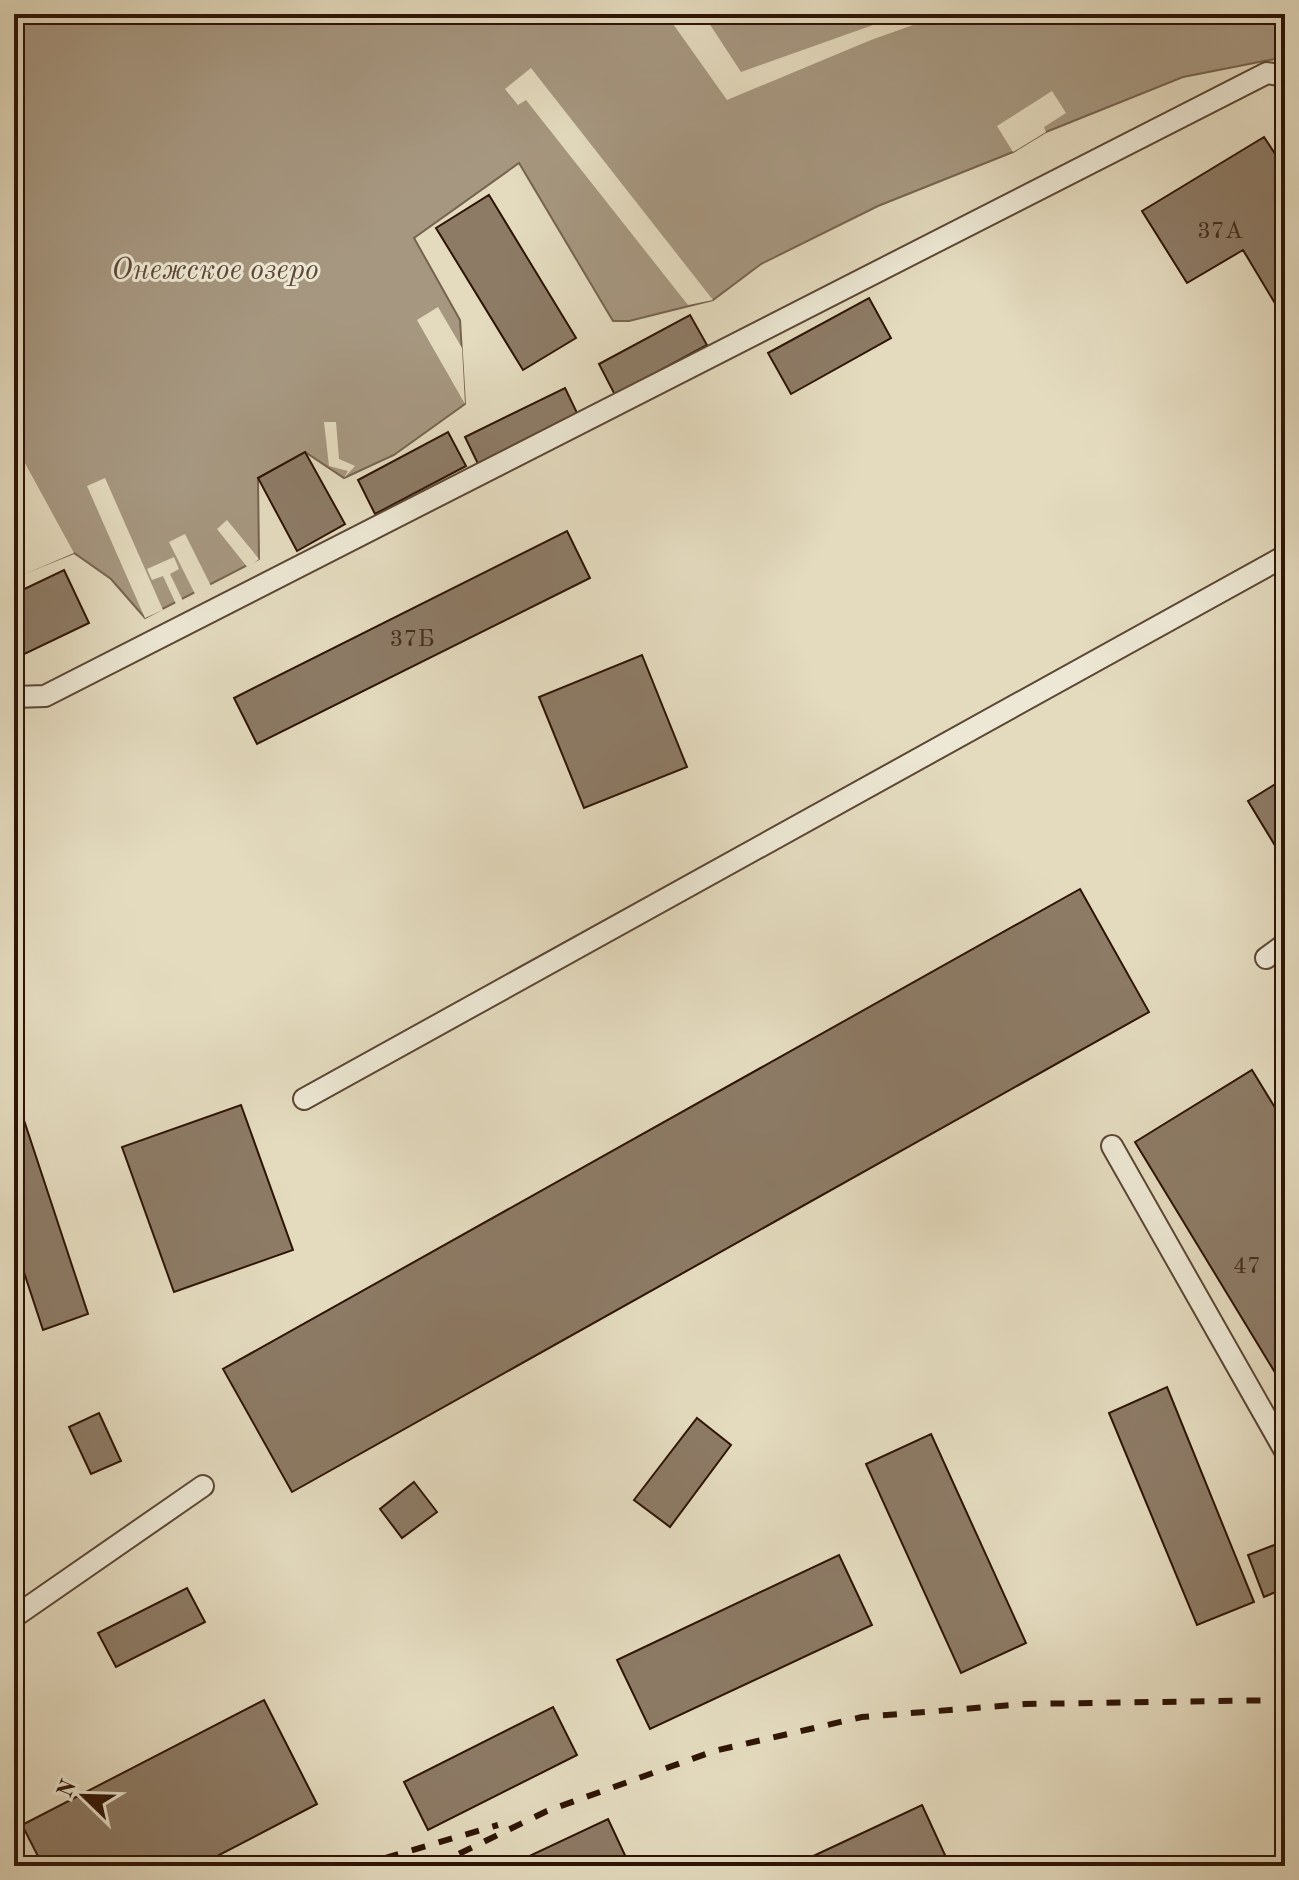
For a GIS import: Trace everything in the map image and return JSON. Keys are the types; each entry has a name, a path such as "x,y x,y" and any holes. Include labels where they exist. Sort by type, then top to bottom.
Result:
{"lane":[{"path":"14,697 45,696 1267,73 1285,76"},
{"path":"304,1099 1285,556"},
{"path":"1266,958 1285,944"},
{"path":"1112,1146 1285,1451"},
{"path":"14,1617 203,1486"}],"water":[{"name":"Онежское озеро","path":"14,14 1285,14 1285,57 1183,77 1046,132 1013,152 878,206 761,264 713,300 629,321 613,321 519,163 414,238 460,320 465,404 394,455 344,478 305,452 258,478 259,559 145,618 111,579 74,553 14,577"}],"pier":[{"path":"666,14 703,14 741,72 904,14 944,14 871,40 727,100"},
{"path":"531,68 713,300 688,305 526,100 518,105 505,89"},
{"path":"1052,91 1066,113 1044,127 1046,132 1013,152 997,126"},
{"path":"438,307 462,348 465,404 417,320"},
{"path":"324,422 336,422 339,459 355,466 344,478 348,471 329,466"},
{"path":"14,443 74,553 20,576 14,563"},
{"path":"105,478 163,610 145,618 87,486"},
{"path":"227,520 259,559 248,568 217,529"},
{"path":"185,534 211,586 195,594 169,542"},
{"path":"174,557 179,569 170,574 183,601 176,604 163,576 152,580 147,569"}],"building":[{"path":"1264,137 1285,169 1285,320 1243,250 1187,283 1142,211"},
{"path":"489,195 576,338 523,370 436,228"},
{"path":"869,298 891,338 791,394 768,353"},
{"path":"690,315 707,345 615,395 599,364"},
{"path":"565,388 579,417 479,466 465,437"},
{"path":"448,432 466,466 375,514 358,480"},
{"path":"305,452 345,524 297,551 258,478"},
{"path":"567,531 590,578 257,744 234,698"},
{"path":"64,570 89,623 14,659 14,594"},
{"path":"642,655 687,767 584,808 539,697"},
{"path":"1285,778 1285,855 1282,857 1248,801"},
{"path":"1080,889 1149,1012 292,1492 223,1369"},
{"path":"1252,1070 1285,1124 1285,1389 1135,1142"},
{"path":"14,1090 88,1314 43,1330 14,1242"},
{"path":"241,1105 293,1250 174,1292 122,1147"},
{"path":"1167,1387 1254,1602 1197,1625 1109,1413"},
{"path":"99,1413 121,1461 91,1474 69,1427"},
{"path":"697,1418 731,1445 670,1527 634,1500"},
{"path":"931,1434 1026,1643 961,1673 866,1464"},
{"path":"414,1482 437,1512 402,1538 380,1509"},
{"path":"1285,1541 1285,1588 1264,1597 1248,1555"},
{"path":"839,1555 872,1625 650,1729 617,1660"},
{"path":"187,1588 205,1622 116,1667 98,1633"},
{"path":"264,1700 317,1804 198,1866 43,1866 22,1825"},
{"path":"553,1707 577,1755 428,1830 404,1782"},
{"path":"922,1805 950,1866 792,1866"},
{"path":"608,1819 630,1866 508,1866"}],"railway":[{"path":"434,1866 547,1811 714,1751 862,1717 1025,1704 1285,1700"},
{"path":"358,1866 498,1825"}]}
